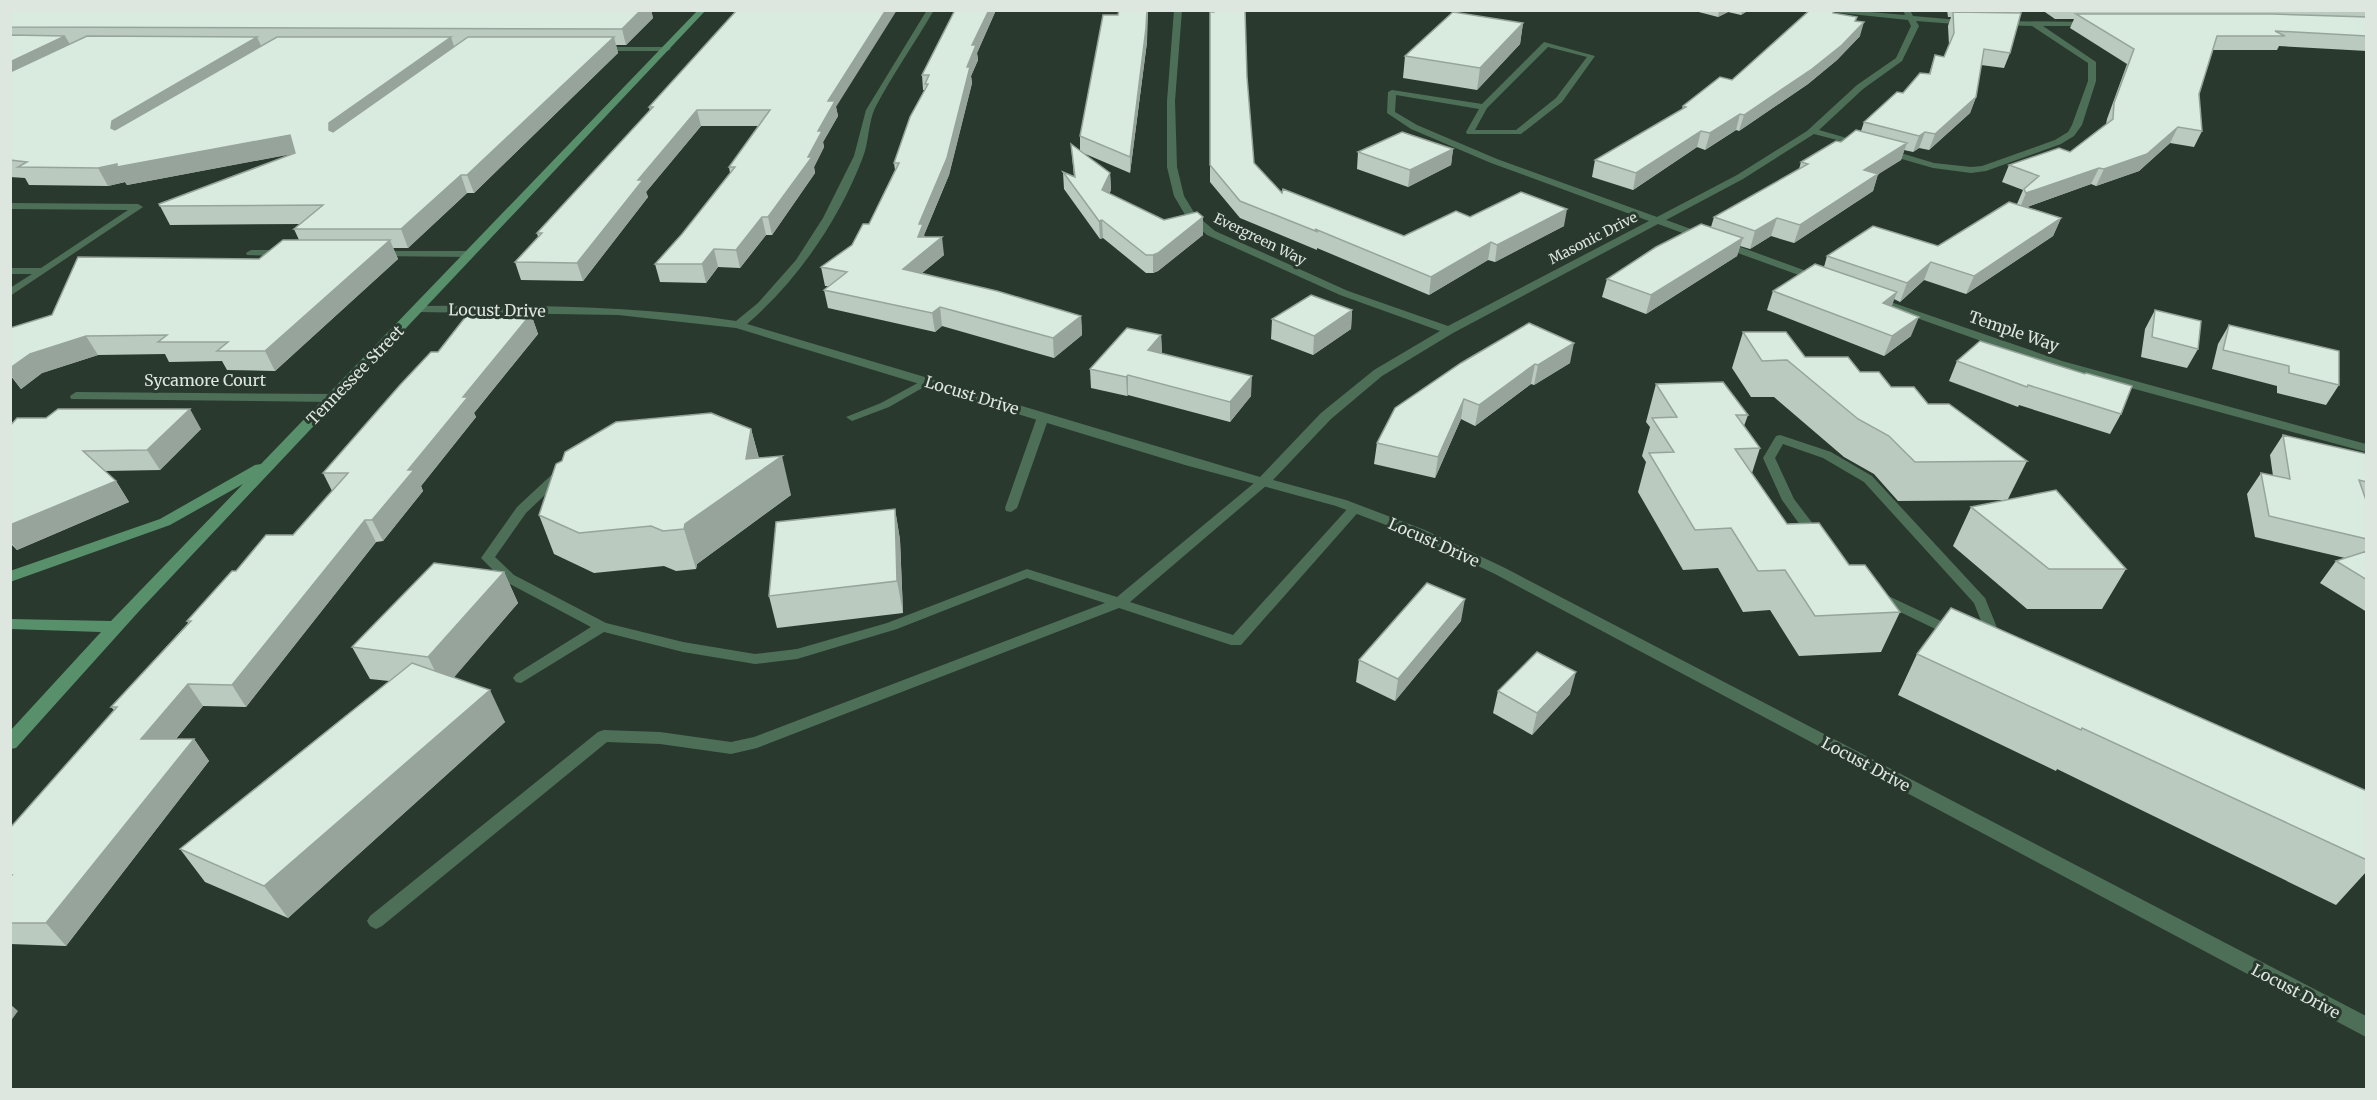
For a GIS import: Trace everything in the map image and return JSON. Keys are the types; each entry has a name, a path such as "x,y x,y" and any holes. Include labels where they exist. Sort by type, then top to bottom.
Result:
{"main road":[{"name":"Tennessee Street","path":"10,743 115,627 704,10"},
{"path":"10,577 165,522 274,460"},
{"path":"10,624 115,627"}],"street":[{"path":"738,324 762,305 800,262 828,218 859,156 870,110 931,10"},
{"name":"Evergreen Way","path":"1178,10 1171,101 1172,167 1179,196 1191,216 1211,233 1344,293 1449,330"},
{"path":"1816,10 1910,15 1975,23"},
{"name":"Masonic Drive","path":"1263,482 1326,416 1370,380 1449,330 1740,177 1812,131 1860,87 1899,59 1915,26 1910,15"},
{"path":"1987,23 2104,24"},
{"path":"1877,149 1942,167 1972,171 2058,142 2071,134 2077,125 2092,81 2092,62 2035,24"},
{"path":"585,48 667,49"},
{"path":"1812,131 1866,146"},
{"path":"1494,161 1827,282"},
{"path":"251,253 297,253"},
{"path":"365,254 470,254"},
{"name":"Temple Way","path":"1860,294 2058,364 2367,448"},
{"name":"Locust Drive","path":"418,309 622,311 689,316 738,324 1355,509 1420,533 1500,572 2367,1027"},
{"name":"Sycamore Court","path":"76,396 333,398"}],"lane":[{"path":"1547,44 1591,56 1559,100 1518,132 1470,132 1484,108 1547,44"},
{"path":"1484,108 1392,92 1391,113 1414,127 1494,161"},
{"path":"1470,132 1494,161"},
{"path":"10,206 138,207 10,293"},
{"path":"10,271 43,271"},
{"path":"852,417 885,405 927,381"},
{"path":"1011,508 1043,417"},
{"path":"1825,550 1788,500 1769,458 1780,439 1827,455 1868,479 1980,601 2005,652 1882,599 1866,585"},
{"path":"570,464 521,509 488,558 509,578 602,627 683,647 755,659 797,654 892,626 1027,573 1236,641 1355,509"},
{"path":"376,921 604,736 660,738 731,748 757,742 1119,603 1263,482"},
{"path":"521,678 602,627"}],"building":[{"path":"10,10 641,10 622,29 10,27"},
{"path":"737,10 886,10 828,101 835,101 818,131 822,131 808,157 812,157 768,217 762,217 736,250 714,249 702,264 655,264 735,167 729,167 770,110 697,110 638,180 643,180 577,263 515,262 542,233 537,233 653,107 649,107"},
{"path":"955,10 989,10 972,45 976,45 967,67 970,67 947,158 919,224 923,224 918,237 942,237 903,269 997,291 1081,316 1053,338 940,307 932,313 824,290 847,272 821,267 852,245 863,224 869,224 899,163 894,163 910,117 928,84 925,84 929,75 922,75"},
{"path":"1119,10 1147,10 1130,157 1080,136 1103,15 1118,15"},
{"path":"1245,10 1247,77 1254,163 1282,193 1283,189 1404,236 1456,211 1470,217 1521,192 1567,209 1497,245 1491,242 1431,277 1240,201 1210,165 1210,12"},
{"path":"1810,10 1834,10 1833,13 1857,17 1855,21 1864,22 1842,45 1812,69 1744,115 1740,114 1710,133 1701,131 1636,173 1595,160 1686,107 1683,106 1720,77 1732,80"},
{"path":"1453,12 1523,23 1480,68 1405,56"},
{"path":"1953,12 2021,13 2010,53 1984,49 1976,97 1935,134 1925,132 1919,136 1864,122 1897,92 1903,93 1920,73 1930,74 1935,55 1944,57 1954,33"},
{"path":"2076,14 2272,14 2367,17 2367,36 2275,31 2285,36 2217,36 2199,94 2202,131 2178,127 2147,154 2026,193 2024,189 2039,176 2009,165 2059,148 2070,152 2113,119 2114,103 2134,49"},
{"path":"10,35 65,36 10,62"},
{"path":"87,36 257,37 112,121 111,128 115,130 277,37 451,37 329,123 329,130 333,132 468,37 614,37 467,175 461,175 401,229 294,229 323,205 160,206 159,204 295,153 290,135 117,167 117,164 98,168 18,167 27,162 10,160 10,72"},
{"path":"1856,130 1907,143 1864,170 1878,174 1800,225 1777,218 1755,231 1714,217 1808,164 1801,162 1836,141 1841,142"},
{"path":"1402,132 1453,149 1410,170 1358,152"},
{"path":"1071,144 1110,173 1102,190 1164,220 1197,212 1203,217 1158,253 1146,255 1102,220 1099,221 1063,172 1075,177"},
{"path":"2009,202 2061,218 1974,276 1931,262 1907,283 1827,256 1873,226 1938,246"},
{"path":"1701,224 1743,238 1651,295 1607,279 1656,247"},
{"path":"283,240 390,240 265,351 217,351 228,342 158,342 167,335 86,336 30,354 10,368 10,328 52,315 78,257 259,259"},
{"path":"1815,264 1897,292 1883,303 1919,317 1892,336 1773,291"},
{"path":"1311,295 1352,310 1314,336 1272,319"},
{"path":"2155,310 2201,321 2198,349 2152,337"},
{"path":"531,314 463,397 468,397 408,470 414,470 372,520 365,520 232,685 188,684 141,739 194,739 46,923 10,923 10,877 12,875 10,875 10,828 117,707 111,707 191,621 187,621 232,571 236,571 266,535 293,535 348,473 323,473 431,352 438,352 467,315"},
{"path":"1529,323 1574,343 1538,365 1535,364 1479,405 1464,399 1438,457 1377,443 1395,408 1461,363"},
{"path":"2229,325 2339,351 2339,385 2289,373 2289,366 2223,350"},
{"path":"1127,328 1161,335 1148,350 1252,376 1230,402 1128,375 1126,377 1090,369"},
{"path":"1743,332 1786,332 1805,357 1848,357 1860,372 1879,372 1891,387 1914,387 1928,404 1949,404 2027,461 1915,462 1889,436 1858,419 1787,360 1762,361"},
{"path":"1980,341 2085,374 2132,386 2121,414 2028,385 2027,387 1957,361"},
{"path":"1723,382 1748,415 1736,415 1760,448 1735,449 1787,524 1819,523 1849,565 1865,565 1900,612 1815,616 1785,570 1758,571 1731,528 1695,530 1649,453 1674,452 1652,418 1677,417 1656,384"},
{"path":"58,409 190,409 147,450 83,451 116,481 10,525 10,426 17,418 46,418"},
{"path":"711,413 751,429 746,459 782,456 685,524 684,529 663,531 651,526 579,533 539,515 556,464 562,461 565,452 616,422"},
{"path":"2283,435 2367,454 2367,482 2359,480 2367,503 2367,539 2269,516 2261,473 2290,479"},
{"path":"2056,490 2126,569 2049,569 1971,507"},
{"path":"895,509 897,581 769,596 776,522"},
{"path":"2367,551 2367,580 2336,561"},
{"path":"434,563 504,572 428,657 352,647"},
{"path":"1427,583 1465,599 1398,679 1359,660"},
{"path":"1951,608 2367,791 2367,860 1917,654"},
{"path":"1537,652 1576,672 1537,713 1498,691"},
{"path":"412,663 490,690 264,886 180,849"}]}
